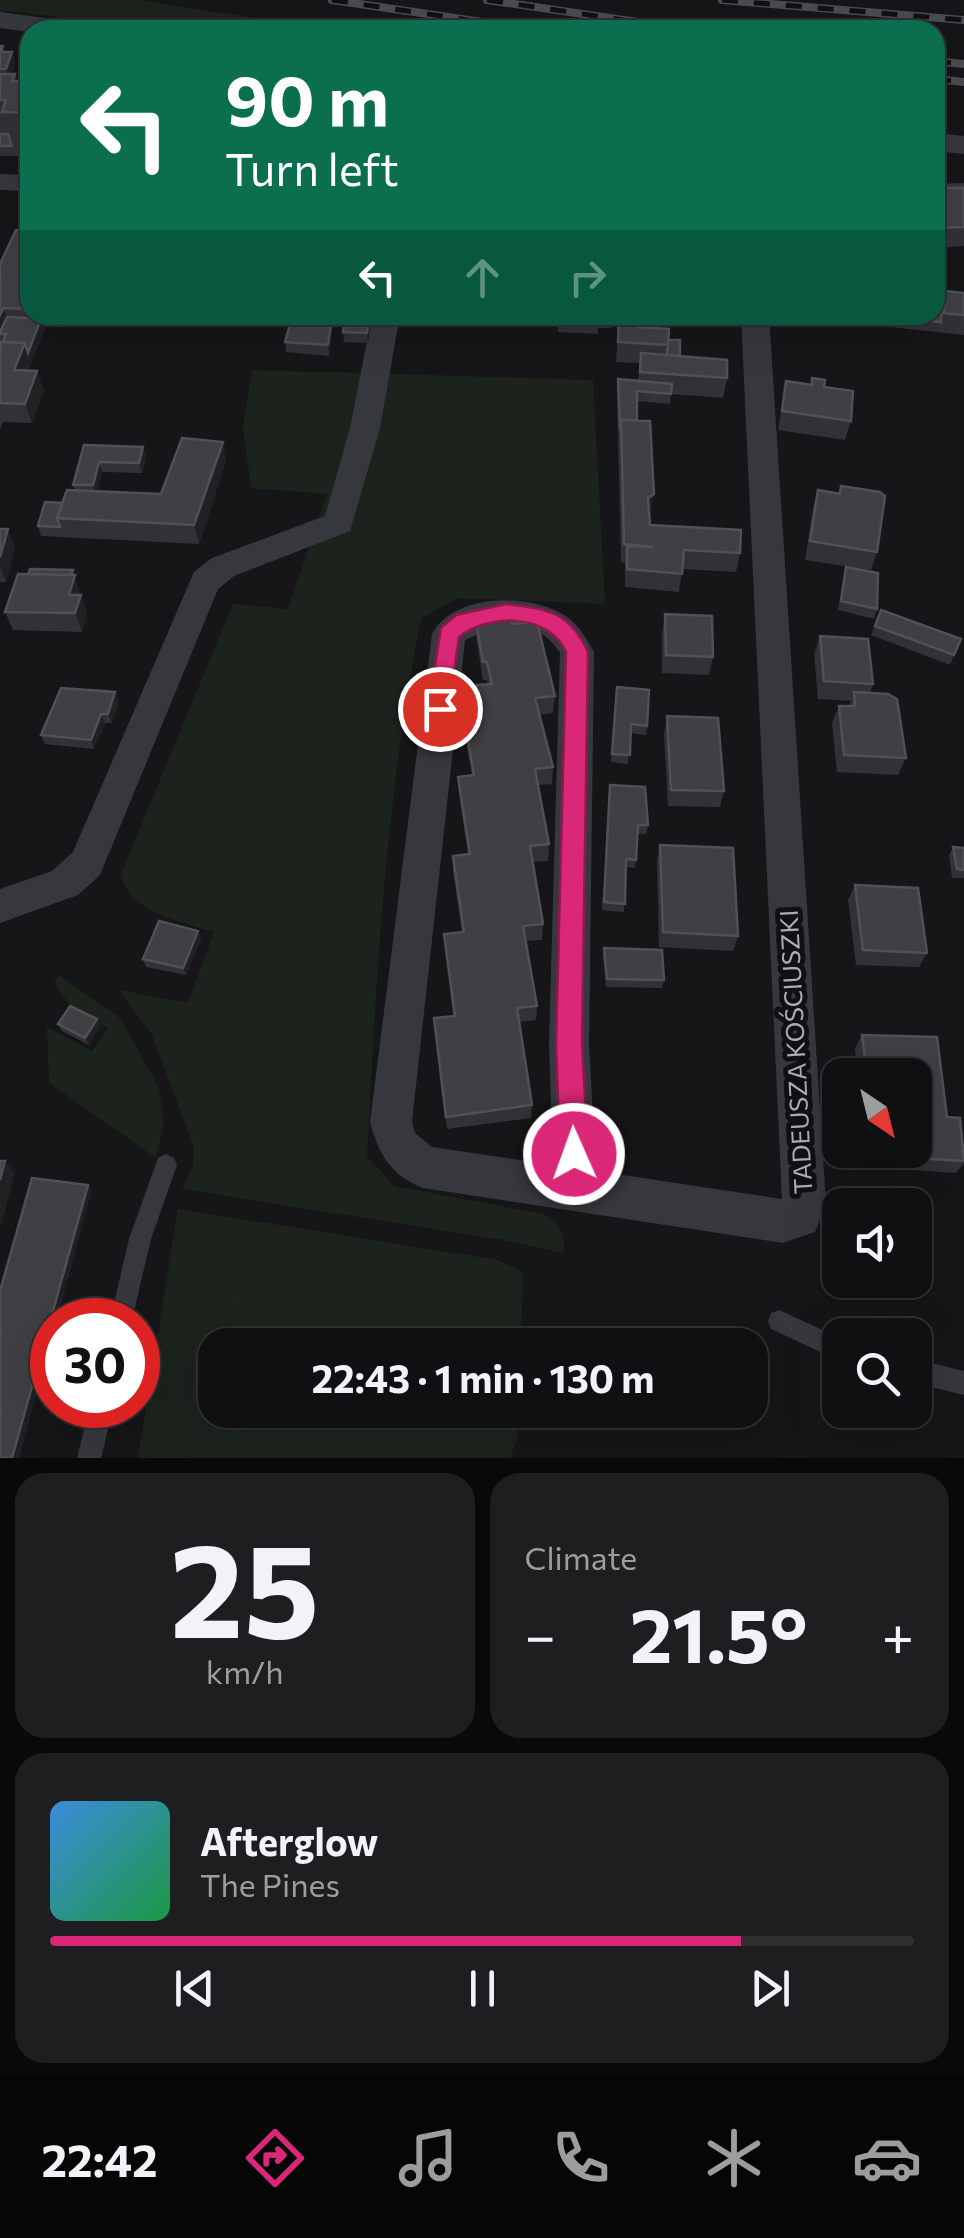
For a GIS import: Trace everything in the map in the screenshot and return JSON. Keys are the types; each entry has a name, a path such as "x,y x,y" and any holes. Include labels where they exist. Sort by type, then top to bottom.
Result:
{"street":[{"path":"0,906 65,883 86,863 196,600 212,574 340,523 365,428 384,325"},
{"name":"TADEUSZA KOŚCIUSZKI","path":"575,1190 569,1044 577,652 562,627 540,616 487,614 464,621 449,634 391,1122 398,1146 423,1167 575,1190 783,1221 800,1216 804,1204 755,325"}],"lane":[{"path":"126,1298 140,1238 166,1165"},
{"path":"779,1321 822,1341"},
{"path":"932,1375 964,1383"},
{"path":"89,1458 96,1428"}],"shaded area":[{"path":"0,0 138,0 267,20 82,20 0,10"},
{"path":"252,370 593,380 605,604 458,598 421,618 391,819 367,1156 394,1186 544,1214 561,1230 563,1253 504,1240 182,1189 193,1165 194,1147 152,1035 119,990 188,1003 214,932 145,907 126,887 121,874 233,604 288,609 327,494 251,488 243,427"},
{"path":"60,976 121,1019 159,1088 164,1122 156,1158 49,1083 47,1027 92,1051 108,1028 70,1005 54,983"},
{"path":"178,1209 498,1260 523,1272 521,1328 198,1328 198,1428 517,1428 517,1440 510,1458 138,1458 143,1428 160,1428 160,1321"}],"building":[{"path":"0,46 1,52 12,52 6,69 0,69"},
{"path":"0,74 15,74 12,81 20,81 20,113 2,112 6,100 0,100"},
{"path":"0,134 8,134 12,146 0,146"},
{"path":"945,188 964,188 964,227 945,228"},
{"path":"16,230 20,230 20,309 4,308 0,315 0,264"},
{"path":"945,291 964,293 964,315 945,313"},
{"path":"7,317 20,318 20,325 39,325 28,353 25,343 3,342 6,334 0,332"},
{"path":"290,325 331,325 328,345 285,342"},
{"path":"344,325 368,325 367,333 343,332"},
{"path":"619,325 669,329 668,345 618,342"},
{"path":"668,340 680,340 680,356 667,355"},
{"path":"0,342 25,343 14,370 37,371 25,404 0,403"},
{"path":"641,353 727,360 727,378 640,372"},
{"path":"812,378 825,380 824,387 853,391 851,421 782,411 786,381 812,385"},
{"path":"618,379 672,384 671,394 637,391 637,420 621,420 620,429"},
{"path":"621,420 650,421 654,494 648,498 650,525 741,530 740,553 684,550 682,574 627,569 627,546 654,547 624,544"},
{"path":"182,438 223,442 194,525 57,518 67,490 161,494"},
{"path":"84,445 143,447 139,463 99,462 93,485 73,485"},
{"path":"841,486 885,496 877,552 810,541 818,490 840,494"},
{"path":"45,502 62,503 57,518 60,527 38,526"},
{"path":"0,529 8,529 0,557"},
{"path":"846,567 878,573 877,609 841,601"},
{"path":"30,569 73,570 71,575 28,574"},
{"path":"18,574 75,575 69,595 81,595 75,613 5,612"},
{"path":"881,610 961,639 954,655 875,626"},
{"path":"665,614 712,616 713,657 666,655"},
{"path":"511,615 512,624 537,622 555,696 535,698 553,767 535,769 549,844 530,846 543,924 523,926 537,1006 517,1008 532,1105 446,1117 434,1018 455,1016 444,934 464,932 453,856 470,854 458,777 474,775 462,704 480,702 477,685 492,684 487,662 483,662 475,617"},
{"path":"820,636 868,639 873,684 824,681"},
{"path":"617,687 649,690 647,726 631,724 630,755 612,754"},
{"path":"61,688 115,692 108,714 101,714 91,740 41,735"},
{"path":"854,692 888,694 897,699 906,758 844,755 839,706 855,706"},
{"path":"667,716 718,718 724,791 671,790"},
{"path":"610,785 645,787 648,825 638,825 636,860 626,859 625,904 604,902"},
{"path":"660,845 733,848 738,936 663,932"},
{"path":"953,847 964,848 964,870 957,869"},
{"path":"855,885 918,888 927,953 863,950"},
{"path":"159,921 198,931 183,968 143,959"},
{"path":"604,948 662,950 664,980 607,979"},
{"path":"70,1006 97,1019 85,1038 58,1024"},
{"path":"862,1035 937,1037 947,1117 960,1118 964,1161 932,1159 932,1058 865,1058"},
{"path":"32,1178 88,1185 57,1298 30,1298 30,1393 12,1458 0,1458 0,1291"}],"railway":[{"path":"332,0 469,20"},
{"path":"487,0 624,20"},
{"path":"722,0 964,20"},
{"path":"945,62 964,64"},
{"path":"945,80 964,82"}],"route":[{"path":"440,709 449,634 464,621 506,612 540,616 562,627 571,639 577,652 569,1044 574,1154"}]}
